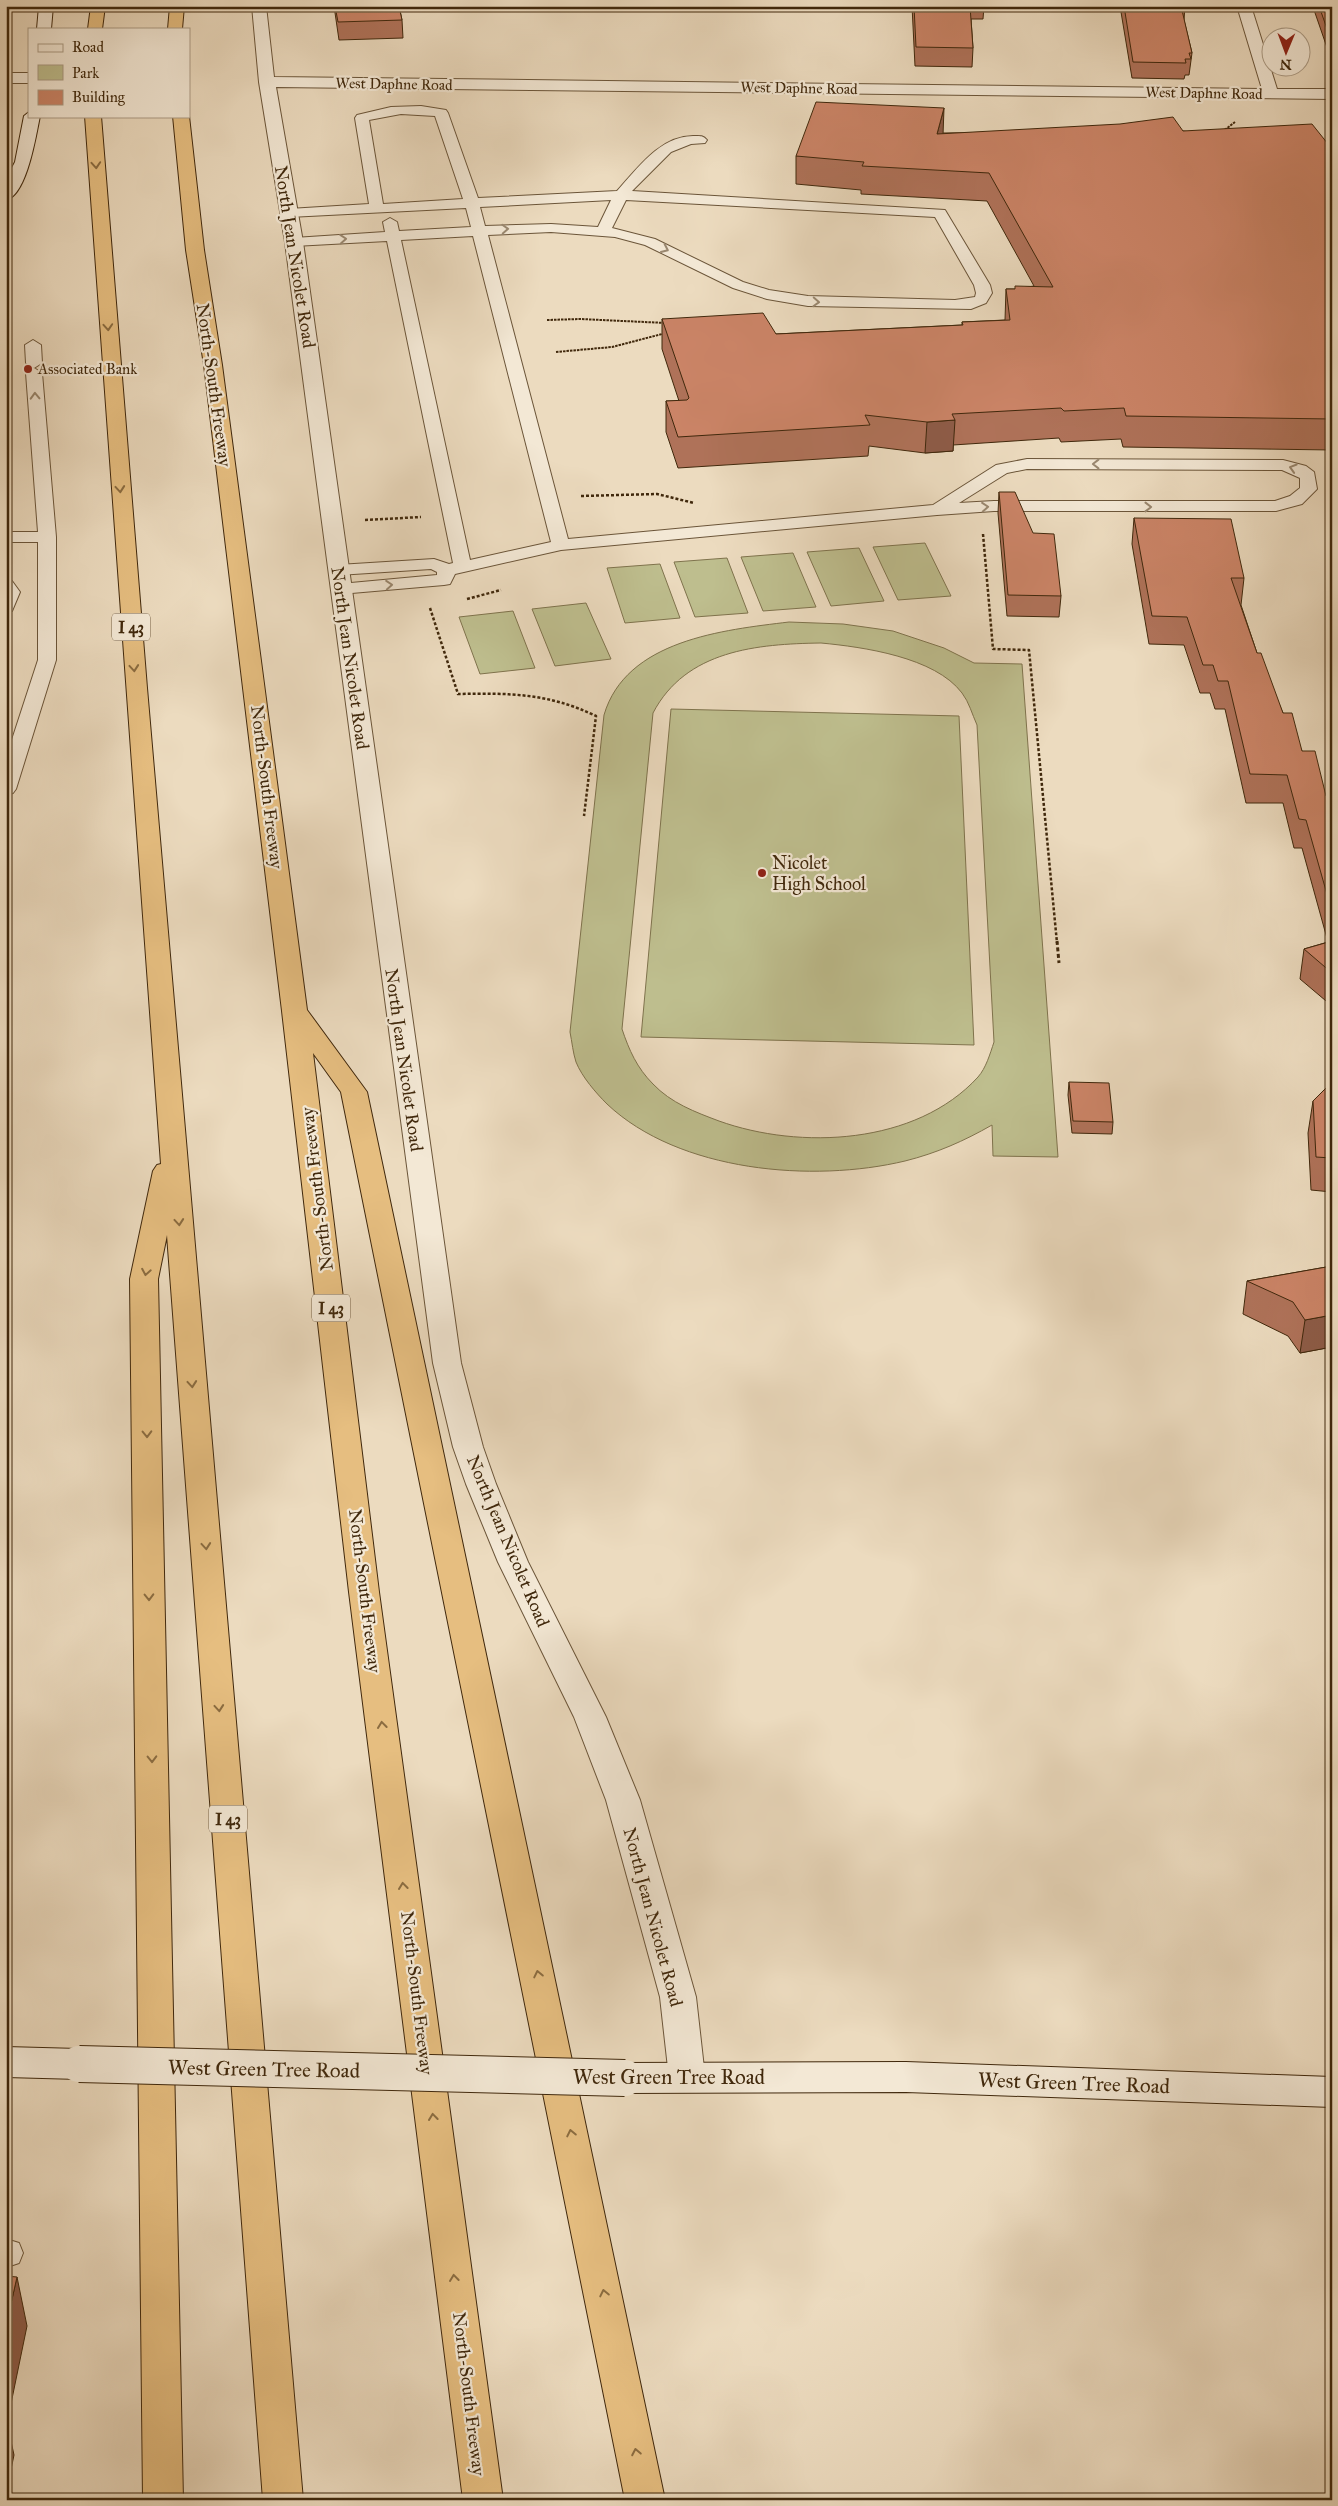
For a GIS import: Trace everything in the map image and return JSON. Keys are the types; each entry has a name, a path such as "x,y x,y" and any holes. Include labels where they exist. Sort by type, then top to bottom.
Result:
{"highway":[{"path":"95,28 98,6"},
{"path":"175,28 177,6"},
{"name":"I 43","path":"93,118 111,377 283,2500"},
{"name":"North-South Freeway","path":"181,118 195,250 213,365 296,1011 364,1592 483,2500"},
{"path":"296,1011 354,1092 645,2500"},
{"path":"163,2500 144,1279 172,1138"}],"street":[{"path":"44,28 46,6"},
{"name":"North Jean Nicolet Road","path":"259,6 267,82 294,242 436,1296 448,1363 468,1447 491,1512 513,1562 590,1717 623,1800 678,1997 688,2076"},
{"path":"1244,6 1271,93"},
{"path":"6,78 28,78"},
{"name":"West Daphne Road","path":"267,82 1332,94"},
{"path":"6,194 23,162 32,118"},
{"name":"West Green Tree Road","path":"6,2062 624,2078 688,2076 906,2077 1332,2092"}],"lane":[{"path":"455,569 452,515 393,236 382,208 362,118 381,110 421,110 442,113 472,203 561,545"},
{"path":"603,232 621,195 666,149 689,140 700,140"},
{"path":"289,213 621,195 940,213 982,285 984,293 981,300 955,305 808,301 767,294 738,285 650,242 603,232 551,228 294,242"},
{"path":"6,789 47,660 46,537 36,419 33,345"},
{"path":"339,579 434,564 455,569 561,545 936,510 967,508 1276,506 1296,500 1309,489 1310,483 1308,476 1300,470 1283,465 1027,464 1002,469 936,510"},
{"path":"876,497 884,515"},
{"path":"6,537 46,537"},
{"path":"6,585 11,592 6,607"}],"path":[{"path":"1218,135 1271,93"},
{"path":"547,320 580,319 673,323"},
{"path":"556,352 612,347 674,331"},
{"path":"548,498 657,494 702,506"},
{"path":"967,508 983,535 993,649 1030,650 1059,963"},
{"path":"331,518 351,521 452,515"},
{"path":"460,600 479,598 505,588"},
{"path":"428,603 458,694 548,696 570,702 596,716 584,816"}],"green space":[{"path":"925,543 951,596 898,600 873,547"},
{"path":"859,548 884,601 831,606 807,552"},
{"path":"793,553 816,607 763,611 741,557"},
{"path":"727,558 748,613 695,617 674,562"},
{"path":"660,564 680,618 625,623 607,568"},
{"path":"586,603 611,659 555,666 532,609"},
{"path":"513,611 535,668 480,674 459,617"},
{"path":"789,622 843,624 893,631 944,648 974,663 1022,664 1058,1157 993,1156 992,1125 961,1141 928,1154 905,1161 869,1168 830,1171 789,1171 749,1166 709,1158 671,1145 637,1127 598,1095 579,1068 574,1055 570,1032 604,715 616,690 633,670 655,655 680,643 707,635 735,629","holes":["821,643 857,647 917,662 950,681 962,693 969,704 977,725 994,1042 986,1065 978,1077 952,1100 923,1117 890,1128 856,1135 820,1138 785,1136 751,1130 719,1121 675,1102 660,1091 642,1072 622,1029 653,713 667,692 684,676 704,663 748,649"]},
{"path":"671,709 959,716 974,1045 641,1037"}],"building":[{"path":"335,6 399,6 402,20 338,22"},
{"path":"914,6 970,6 973,48 916,47"},
{"path":"1124,6 1181,6 1192,53 1189,53 1191,59 1185,59 1186,63 1133,62"},
{"path":"1319,6 1332,6 1332,43"},
{"path":"816,102 944,108 937,134 1120,124 1173,117 1183,131 1312,124 1332,149 1332,419 1126,416 1124,408 1064,411 1061,408 952,414 955,420 927,422 865,415 870,425 678,437 666,401 687,400 689,398 662,319 763,313 776,334 963,325 962,322 1010,320 1006,289 1015,289 1015,286 1053,287 989,173 862,166 864,162 796,156"},
{"path":"6,327 8,327 8,364 6,368"},
{"path":"999,492 1015,492 1033,533 1054,534 1061,596 1008,595"},
{"path":"1134,518 1231,519 1244,578 1231,578 1257,653 1261,653 1283,713 1292,713 1302,751 1315,751 1326,796 1332,796 1332,912 1306,820 1299,819 1287,775 1250,774 1228,681 1218,681 1213,665 1203,665 1187,617 1152,616"},
{"path":"1332,941 1332,973 1304,949"},
{"path":"1069,1082 1109,1083 1113,1122 1073,1121"},
{"path":"1332,1082 1332,1158 1316,1157 1313,1101"},
{"path":"1332,1266 1332,1315 1305,1320 1293,1302 1247,1281"},
{"path":"6,2276 17,2277 6,2326"}],"place":[{"name":"Associated Bank","path":"28,369"},
{"name":"Nicolet High School","path":"762,873"}]}
